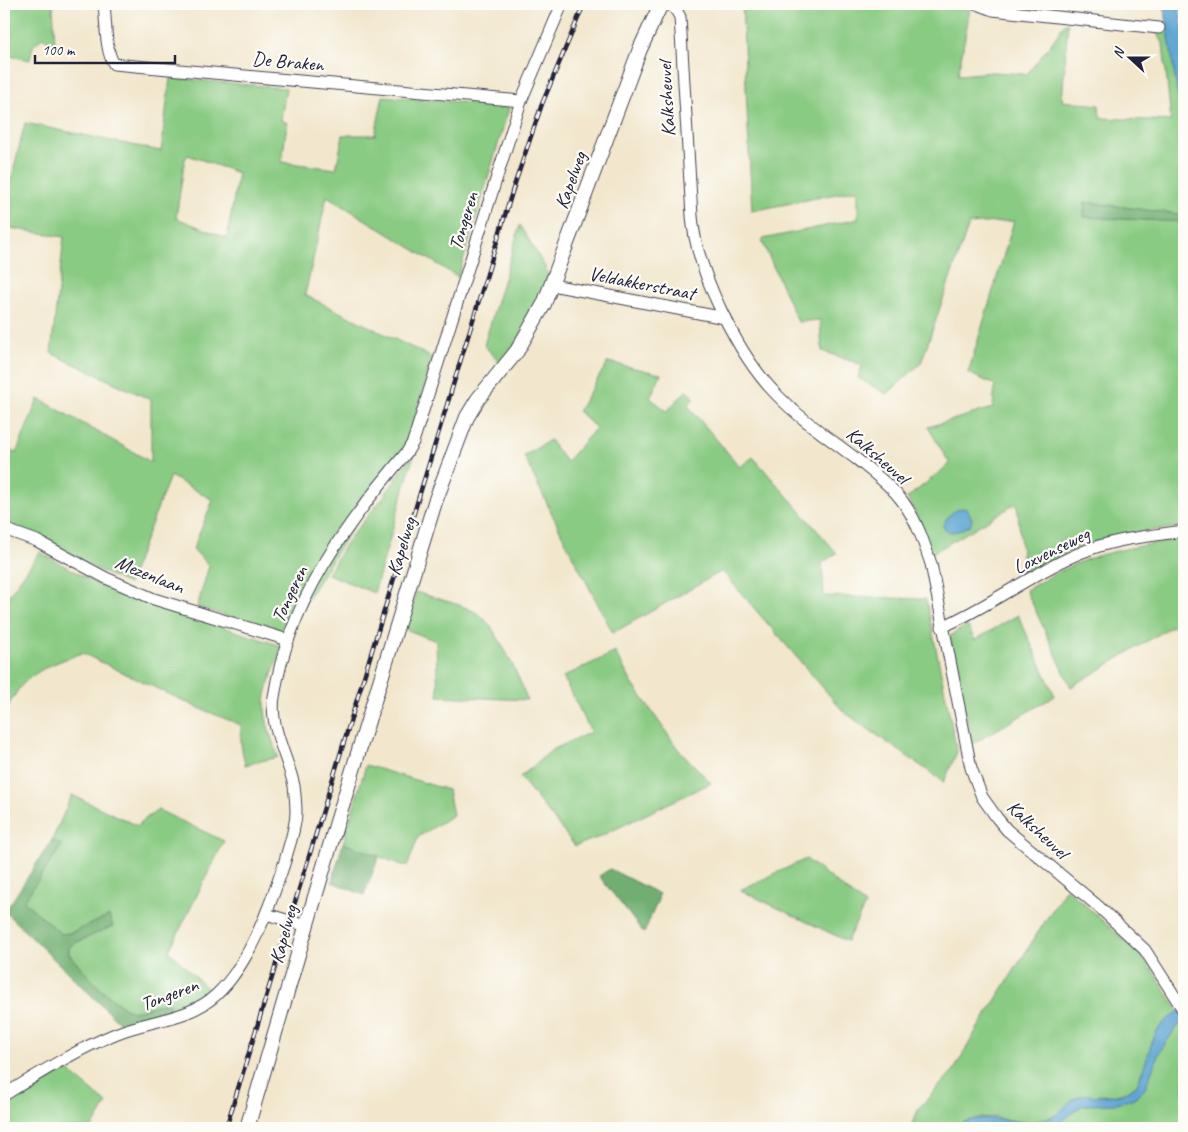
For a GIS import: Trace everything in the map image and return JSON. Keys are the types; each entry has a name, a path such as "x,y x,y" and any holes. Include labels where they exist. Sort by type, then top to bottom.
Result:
{"main road":[{"name":"Kapelweg","path":"247,1128 306,926 435,502 467,417 478,399 509,363 522,344 544,304 640,49 661,4"}],"street":[{"name":"De Braken","path":"104,4 110,58 114,64 520,101"},
{"name":"Tongeren","path":"4,1095 92,1044 117,1033 178,1015 204,1004 216,995 235,972 249,949 266,914 291,841 296,812 294,787 273,713 278,679 288,640 302,606 325,562 348,525 408,452 413,442 520,101 562,4"},
{"name":"Kalksheuvel","path":"669,4 676,10 680,22 695,243 725,318 749,361 777,396 883,480 905,504 923,539 931,564 971,768 975,781 988,806 1007,830 1099,908 1145,950 1183,1008"},
{"path":"977,4 992,10 1159,28"},
{"name":"Veldakkerstraat","path":"552,285 725,318"},
{"name":"Mezenlaan","path":"4,529 65,554 106,578 154,599 288,640"},
{"name":"Loxvenseweg","path":"942,627 966,617 1038,574 1081,553 1114,542 1184,532"},
{"path":"266,914 306,926"}],"green space":[{"path":"4,4 53,4 55,46 43,37 33,46 30,60 5,55 8,47 4,44"},
{"path":"742,4 820,4 970,9 958,75 993,72 1027,74 1065,23 1068,23 1062,101 1099,105 1100,118 1171,121 1163,43 1152,29 1169,31 1184,138 1184,215 1085,202 1084,217 1184,222 1184,526 1094,542 1067,553 1024,576 1017,503 931,554 914,510 907,498 950,464 928,427 993,408 995,385 968,373 1014,221 969,224 921,363 887,394 858,378 862,365 822,351 820,320 798,322 762,241 763,239 858,219 858,192 856,190 752,211"},
{"path":"170,78 286,88 281,120 287,123 282,162 336,169 343,135 375,135 383,96 505,106 509,108 458,277 327,196 305,295 433,358 406,448 387,472 286,633 280,633 197,607 209,566 193,549 213,500 170,476 128,584 4,524 4,446 16,454 38,399 151,462 151,400 51,353 64,237 4,227 4,209 25,123 161,151","holes":["188,155 238,173 227,238 176,218 185,159"]},
{"path":"1085,202 1184,215 1184,222 1084,217"},
{"path":"520,225 549,274 536,308 502,365 484,345"},
{"path":"608,362 661,374 650,398 667,411 686,391 694,397 688,406 740,467 753,457 837,553 822,563 824,596 926,599 957,752 944,782 844,712 722,571 613,633 569,549 524,456 550,440 566,462 596,428 578,411"},
{"path":"415,451 374,593 328,574 348,540 382,499"},
{"path":"1184,538 1184,619 1071,687 1026,590 1055,574 1097,556"},
{"path":"40,552 90,580 115,591 282,646 267,689 265,703 267,724 278,757 245,765 241,744 241,725 194,706 82,653 50,666 28,679 19,688 4,712 4,602"},
{"path":"416,592 459,605 481,616 494,631 501,643 520,681 527,700 438,696 436,641 405,629"},
{"path":"1018,615 1055,696 972,744 950,636 967,625 975,640"},
{"path":"615,652 632,683 678,749 711,783 597,838 575,846 520,777 552,750 591,732 563,677"},
{"path":"366,765 448,790 453,815 418,837 408,865 402,865 343,843"},
{"path":"72,795 138,826 144,819 158,810 224,841 169,951 212,993 189,1006 172,1011 167,1002 133,1012 106,994 69,954 69,947 75,943 113,926 109,917 70,933 61,934 23,901 61,846 52,840"},
{"path":"52,840 62,845 24,901 61,934 70,933 109,916 113,926 75,943 69,947 69,954 106,994 123,1007 133,1012 167,1002 172,1011 122,1025 5,912"},
{"path":"343,843 379,856 364,895 332,882"},
{"path":"806,859 865,905 847,941 740,890"},
{"path":"610,869 659,894 644,933 599,876"},
{"path":"1066,888 1139,953 1179,1012 1159,1028 1137,1084 1128,1091 1112,1095 1079,1096 1057,1115 1039,1121 1021,1122 990,1117 963,1122 955,1128 910,1128 919,1108 954,1070 976,1031"},
{"path":"1184,1024 1184,1128 1048,1128 1054,1126 1083,1105 1113,1104 1132,1099 1141,1093 1145,1088 1158,1053 1179,1025"},
{"path":"66,1069 107,1103 92,1128 4,1128 4,1105"}],"water":[{"path":"1164,4 1179,4 1184,38 1184,138"},
{"path":"962,508 967,509 972,518 971,524 956,532 945,530 943,526 948,517 953,512"},
{"path":"1184,1008 1184,1024 1179,1025 1159,1053 1145,1088 1132,1099 1113,1104 1083,1105 1062,1122 1048,1128 1002,1128 989,1126 955,1128 965,1122 976,1119 1019,1122 1041,1121 1054,1116 1069,1103 1081,1096 1109,1095 1128,1091 1136,1085 1141,1077 1152,1041 1160,1027"}],"railway":[{"path":"226,1128 513,189 542,104 584,4"}]}
